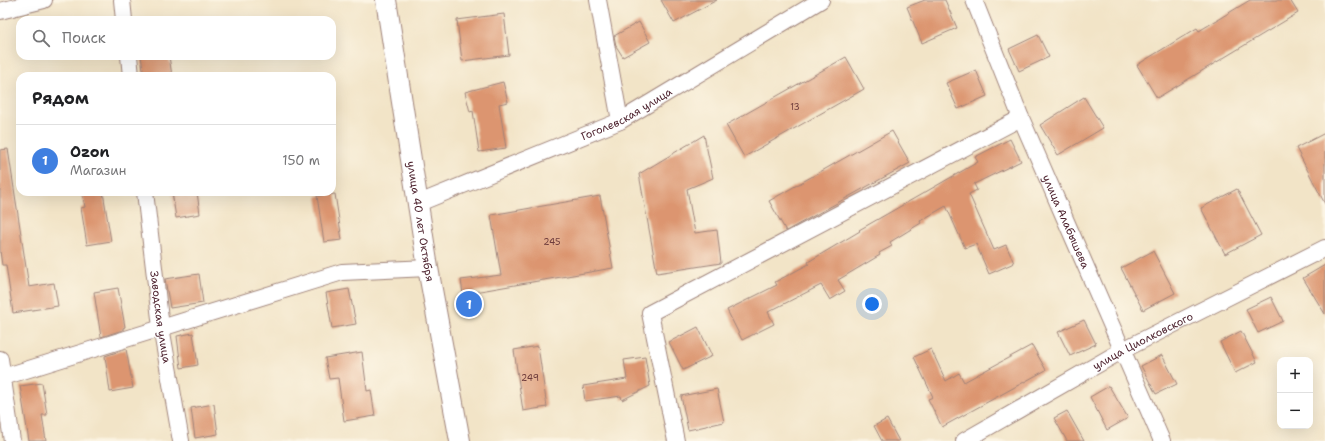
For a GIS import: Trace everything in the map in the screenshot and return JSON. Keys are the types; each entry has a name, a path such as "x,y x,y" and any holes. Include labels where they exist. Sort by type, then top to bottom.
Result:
{"street":[{"path":"0,11 44,0"},
{"path":"122,0 124,16"},
{"name":"улица 40 лет Октября","path":"386,0 428,268 460,441"},
{"path":"598,0 620,121"},
{"name":"Гоголевская улица","path":"419,203 620,121 822,0"},
{"name":"улица Алабышева","path":"974,0 1021,118 1162,441"},
{"path":"129,60 131,72"},
{"path":"676,441 650,313 1021,118"},
{"name":"Заводская улица","path":"145,196 161,327 181,441"},
{"name":"улица Циолковского","path":"964,441 1123,350 1325,248"},
{"path":"1,377 342,272 428,268"},
{"path":"0,359 1,377 12,441"}],"building":[{"path":"661,0 717,0 674,23"},
{"path":"925,0 945,0 957,28 922,43 907,7"},
{"path":"1250,0 1290,0 1298,13 1157,98 1137,65 1197,28 1199,31"},
{"path":"504,14 509,55 462,61 457,20"},
{"path":"639,22 650,42 623,57 616,46 614,36"},
{"path":"1038,35 1049,57 1019,71 1009,49"},
{"path":"846,57 864,89 744,157 726,125"},
{"path":"142,60 170,60 171,72 143,72"},
{"path":"976,70 987,96 958,109 946,83"},
{"path":"503,82 508,102 499,104 506,148 479,152 473,111 470,112 465,92"},
{"path":"1084,97 1103,128 1058,155 1040,125"},
{"path":"892,131 910,163 786,231 769,201"},
{"path":"1325,133 1325,204 1296,148"},
{"path":"704,135 713,178 687,189 695,233 717,230 721,263 657,273 639,174"},
{"path":"1010,139 1021,161 974,184 977,190 969,194 994,250 1006,245 1014,263 989,274 976,244 965,248 946,206 920,221 921,223 890,242 892,246 879,253 880,255 838,280 845,291 830,300 821,285 768,312 774,324 742,340 727,310 777,285 775,282 809,264 808,262 860,231 859,230 978,162 975,157"},
{"path":"8,149 29,287 54,283 58,306 13,313 6,265 2,265 0,251 0,150"},
{"path":"1237,189 1261,235 1225,254 1201,208"},
{"path":"83,196 104,196 111,241 87,245 81,208 85,207"},
{"path":"173,196 198,196 200,214 176,218"},
{"path":"317,196 335,196 342,240 324,242"},
{"path":"600,196 613,268 463,294 461,280 501,275 491,215"},
{"path":"1153,251 1175,293 1143,310 1121,268"},
{"path":"1325,265 1325,314 1303,278"},
{"path":"199,274 203,303 170,308 165,279"},
{"path":"118,288 125,327 123,330 101,337 94,292"},
{"path":"349,289 356,324 332,328 326,293"},
{"path":"1271,297 1283,321 1258,333 1246,309"},
{"path":"1084,320 1096,344 1070,356 1058,332"},
{"path":"698,327 712,356 683,370 669,342"},
{"path":"1241,331 1257,362 1235,373 1220,342"},
{"path":"193,333 198,365 181,368 177,336"},
{"path":"1032,345 1046,370 942,427 928,399 933,397 914,357 931,349 946,381 959,373 964,382"},
{"path":"538,346 547,407 523,411 514,350"},
{"path":"126,349 133,388 110,392 105,356"},
{"path":"362,352 367,391 371,390 375,416 344,421 338,378 329,379 325,358"},
{"path":"1162,355 1177,384 1156,394 1141,366"},
{"path":"645,357 650,386 622,400 621,396 585,401 583,386 627,379 624,360"},
{"path":"42,383 47,415 42,415 46,441 29,441 20,386"},
{"path":"1109,386 1128,418 1107,430 1090,397"},
{"path":"717,389 724,422 688,430 681,396"},
{"path":"214,404 218,434 195,438 191,408"},
{"path":"1067,411 1084,441 1067,441 1054,418"},
{"path":"887,419 899,441 882,441 874,426"}],"place":[{"name":"Ozon","path":"469,304"}]}
